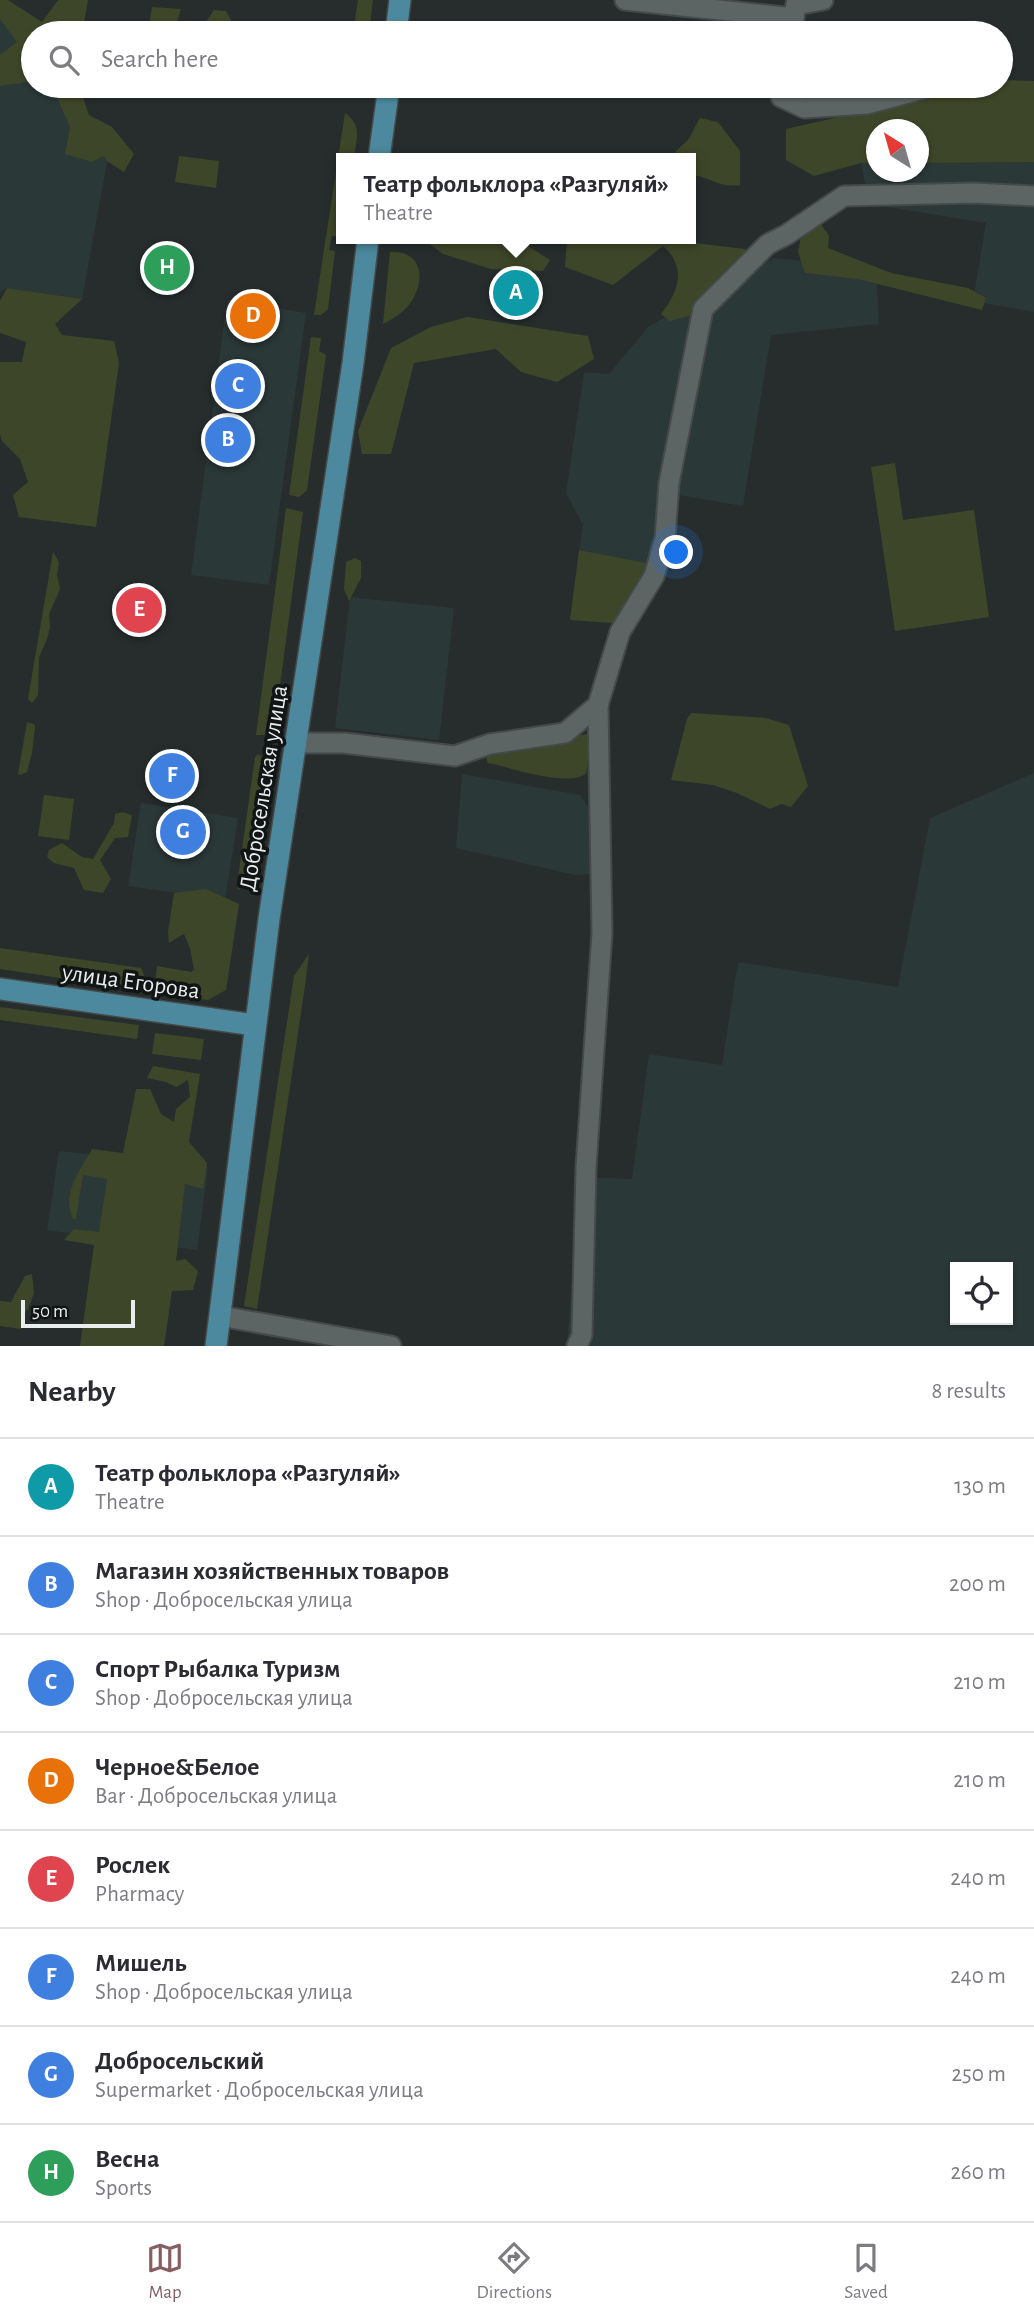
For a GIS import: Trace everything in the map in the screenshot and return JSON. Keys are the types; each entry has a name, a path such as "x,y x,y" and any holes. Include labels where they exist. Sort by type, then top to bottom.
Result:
{"main road":[{"path":"397,21 400,0"},
{"path":"380,153 387,98"},
{"name":"Добросельская улица","path":"216,1346 255,1025 353,363 367,244"},
{"name":"улица Егорова","path":"0,989 255,1025"}],"street":[{"path":"625,0 794,14 823,0"},
{"path":"783,98 804,108 867,104 889,98"},
{"path":"577,1346 582,1335 586,1167 602,933 598,705 620,632 654,576 665,538 669,483 703,309 768,244 845,196 974,193 1034,196"},
{"path":"297,743 344,743 456,756 490,744 565,733 598,705"},
{"path":"220,1315 391,1346"}],"shaded area":[{"path":"0,18 21,41 21,98 73,98 109,152 82,299 7,288 0,292"},
{"path":"1034,162 1034,312 973,301 986,223 869,204 861,163 866,163 866,182 929,182 929,163"},
{"path":"774,258 876,269 879,324 771,335 743,506 667,493 652,564 579,550 583,525 566,493 584,372 609,374 649,326"},
{"path":"227,300 306,313 269,585 191,575"},
{"path":"350,597 454,608 439,740 335,728"},
{"path":"1034,773 1034,1346 567,1346 580,1177 632,1179 649,1054 722,1065 738,962 898,987 930,818"},
{"path":"462,774 580,795 588,807 594,846 592,874 575,875 456,848"},
{"path":"141,803 238,818 225,900 128,886"},
{"path":"59,1151 208,1167 197,1250 47,1230"}],"green space":[{"path":"0,0 8,0 40,21 21,21 21,83 0,86 0,55 17,42 0,19"},
{"path":"58,0 88,0 84,21 43,21"},
{"path":"358,0 373,0 370,21 355,21"},
{"path":"152,7 181,9 177,21 150,21"},
{"path":"214,10 226,11 231,21 207,21"},
{"path":"1013,80 1034,81 1034,162 929,163 929,119 866,119 866,163 814,176 786,160 786,129 923,98 1013,98"},
{"path":"83,98 89,115 112,127 134,154 124,172 103,156 92,162 65,154 70,127 58,100"},
{"path":"345,113 354,123 357,139 355,153 339,153"},
{"path":"700,118 718,122 740,151 740,185 720,184 696,176 696,153 676,153 688,140"},
{"path":"179,156 219,161 216,188 175,182"},
{"path":"336,172 336,236 332,236 329,250 335,251 328,309 321,315 314,315"},
{"path":"820,223 829,236 828,248 891,273 968,288 986,298 982,310 858,279 805,273 798,252 801,237"},
{"path":"696,243 745,249 750,278 711,310 670,321 661,314 676,288 678,271 671,254 663,246 613,285 565,267 567,244"},
{"path":"430,244 525,244 550,260 543,271 491,269 443,254"},
{"path":"390,252 408,255 414,260 418,266 419,282 407,307 383,324"},
{"path":"7,288 82,299 55,324 62,335 114,341 119,363 96,527 19,517 13,495 28,482 20,459 2,441 0,434 0,362 22,362 26,342 0,333 0,301"},
{"path":"467,317 588,336 594,359 557,382 521,372 496,349 414,363 391,454 362,454 358,431 391,348 431,327"},
{"path":"311,337 321,338 319,351 326,355 307,490 299,497 289,495"},
{"path":"895,463 903,520 974,510 989,617 895,631 871,467"},
{"path":"286,508 303,512 274,731 256,735"},
{"path":"579,550 652,564 613,623 570,620"},
{"path":"53,552 59,562 57,575 60,589 49,614 50,627 39,657 38,695 32,703 28,699"},
{"path":"355,558 361,561 361,578 349,601 344,589 346,562"},
{"path":"691,713 766,718 789,725 808,786 791,807 781,804 770,809 713,785 671,780 687,719"},
{"path":"27,722 35,727 32,753 27,772 20,775 18,774"},
{"path":"587,734 591,739 586,774 577,777 553,778 538,775 488,763 486,758 490,753"},
{"path":"258,754 265,759 246,885 238,890 255,757"},
{"path":"44,795 74,799 69,840 38,836"},
{"path":"123,812 132,815 128,837 115,838 100,860 111,879 103,893 84,890 74,868 54,863 47,857 49,850 62,843 82,857 93,859 114,823 115,814"},
{"path":"206,889 239,904 226,990 208,1000 165,995 155,983 157,966 191,972 194,970 184,934 169,943 174,893"},
{"path":"0,948 141,968 146,979 140,990 0,969"},
{"path":"309,954 257,1309 244,1306 294,976"},
{"path":"0,1007 139,1025 137,1039 0,1020"},
{"path":"155,1033 204,1039 201,1060 152,1054"},
{"path":"153,1066 200,1074 189,1142 207,1163 203,1189 185,1184 176,1261 185,1259 198,1271 193,1290 172,1291 164,1346 80,1346 94,1245 64,1240 74,1229 99,1232 107,1179 83,1175 76,1219 73,1219 70,1209 71,1191 92,1149 123,1153 136,1089 150,1089 161,1114 174,1122 176,1109 190,1097 188,1080 176,1087 147,1078"},
{"path":"32,1274 34,1293 28,1309 23,1314 21,1329 0,1326 0,1301 11,1302 25,1276"}],"place":[{"name":"Весна","path":"167,268"},
{"name":"Театр фольклора «Разгуляй»","path":"516,293"},
{"name":"Черное&Белое","path":"253,316"},
{"name":"Спорт Рыбалка Туризм","path":"238,386"},
{"name":"Магазин хозяйственных товаров","path":"228,440"},
{"name":"Рослек","path":"139,610"},
{"name":"Мишель","path":"172,776"},
{"name":"Добросельский","path":"183,832"}]}
